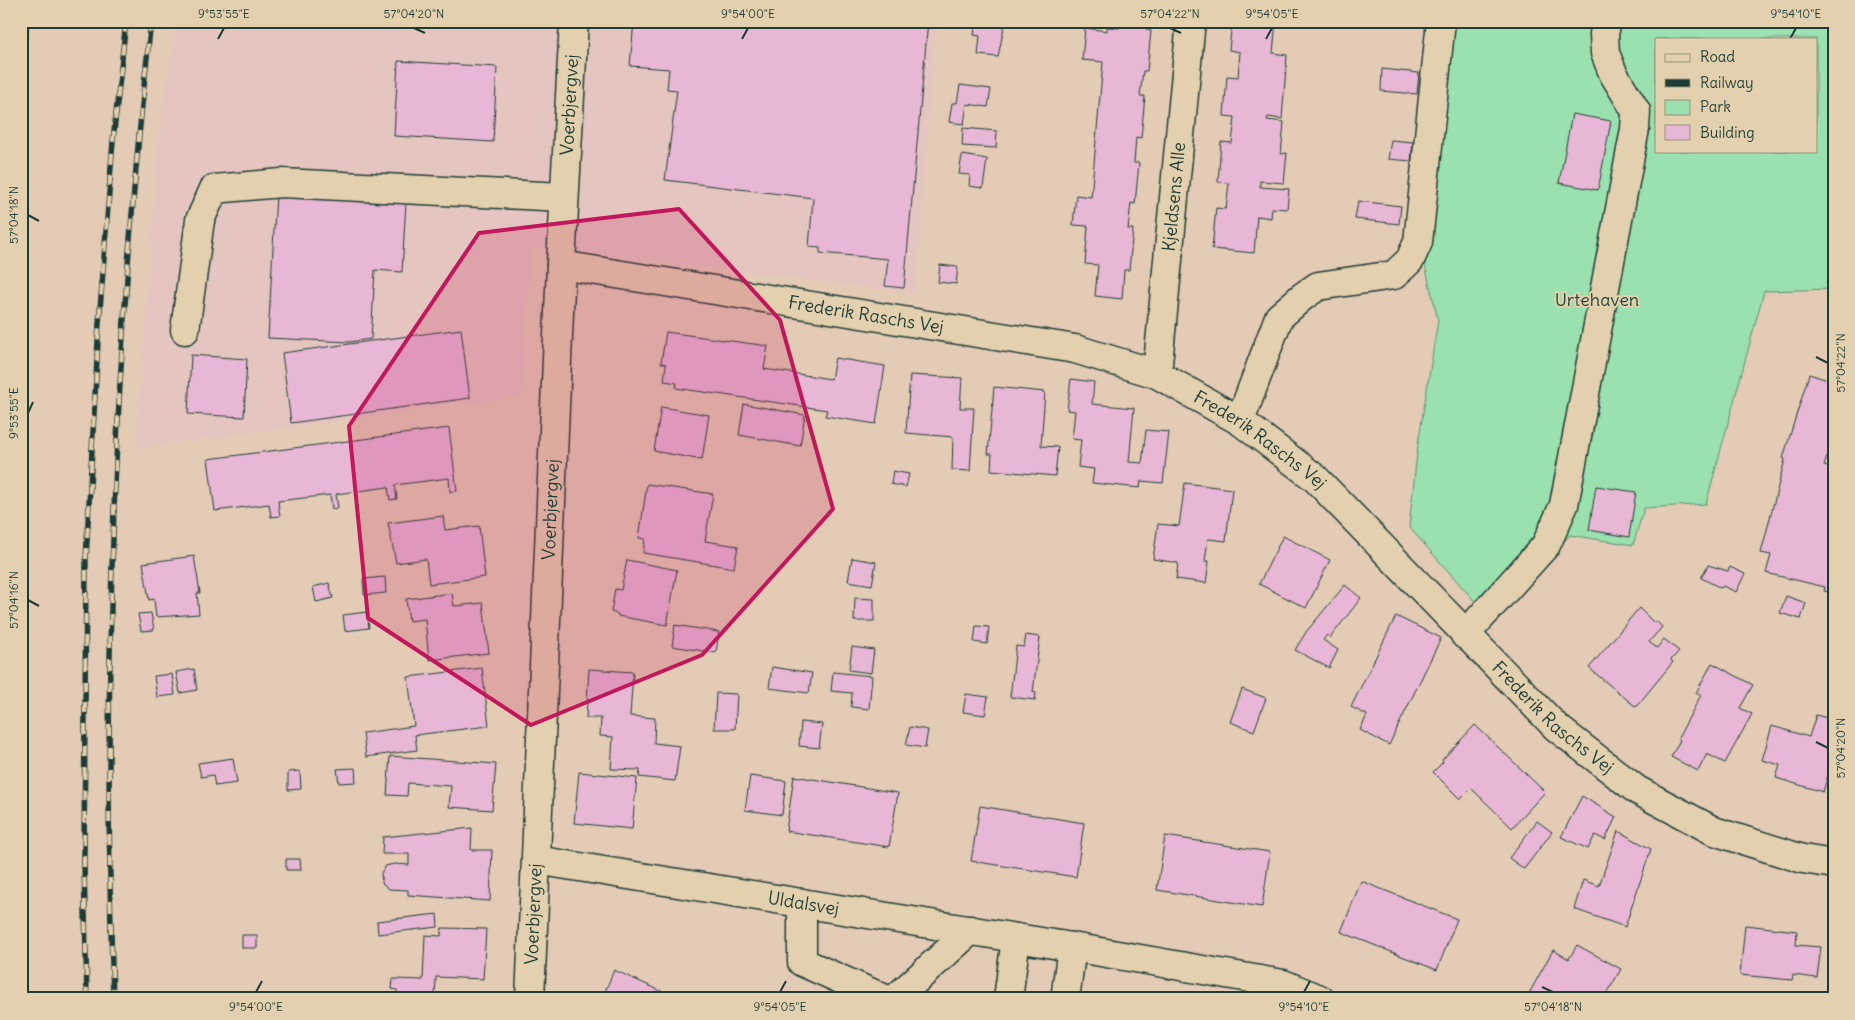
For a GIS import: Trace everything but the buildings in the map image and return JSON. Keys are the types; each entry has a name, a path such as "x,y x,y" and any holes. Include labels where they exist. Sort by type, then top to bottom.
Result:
{"street":[{"name":"Voerbjergvej","path":"530,999 560,265 574,21"},
{"name":"Kjeldsens Alle","path":"1156,374 1191,21"},
{"path":"1240,421 1279,317 1318,286 1394,275 1410,260 1418,242 1441,21"},
{"path":"1465,635 1546,545 1564,505 1635,129 1636,111 1605,53 1604,34 1607,21"},
{"path":"186,330 200,220 214,189 282,183 564,197"},
{"name":"Frederik Raschs Vej","path":"560,265 1075,349 1156,374 1240,421 1315,478 1556,727 1637,790 1714,831 1803,859 1834,864"},
{"name":"Uldalsvej","path":"536,860 971,930 1283,984 1320,999"},
{"path":"802,903 802,962 885,999"},
{"path":"895,999 971,930"},
{"path":"1008,999 1016,938"},
{"path":"1065,999 1072,947"}],"path":[{"path":"21,84 28,21"}],"highlighted area":[{"path":"679,209 780,320 833,509 702,655 531,725 368,618 349,426 479,233"}],"shaded area":[{"path":"178,21 936,21 915,293 530,246 522,396 136,448 160,127"}],"green space":[{"name":"Urtehaven","path":"1453,21 1834,21 1834,289 1764,291 1706,504 1644,508 1633,545 1570,535 1494,623 1409,527 1418,444 1438,320 1425,265"}],"railway":[{"path":"87,999 84,864 86,559 99,323 113,141 126,21"},
{"path":"113,999 109,754 114,510 128,265 151,21"}]}
